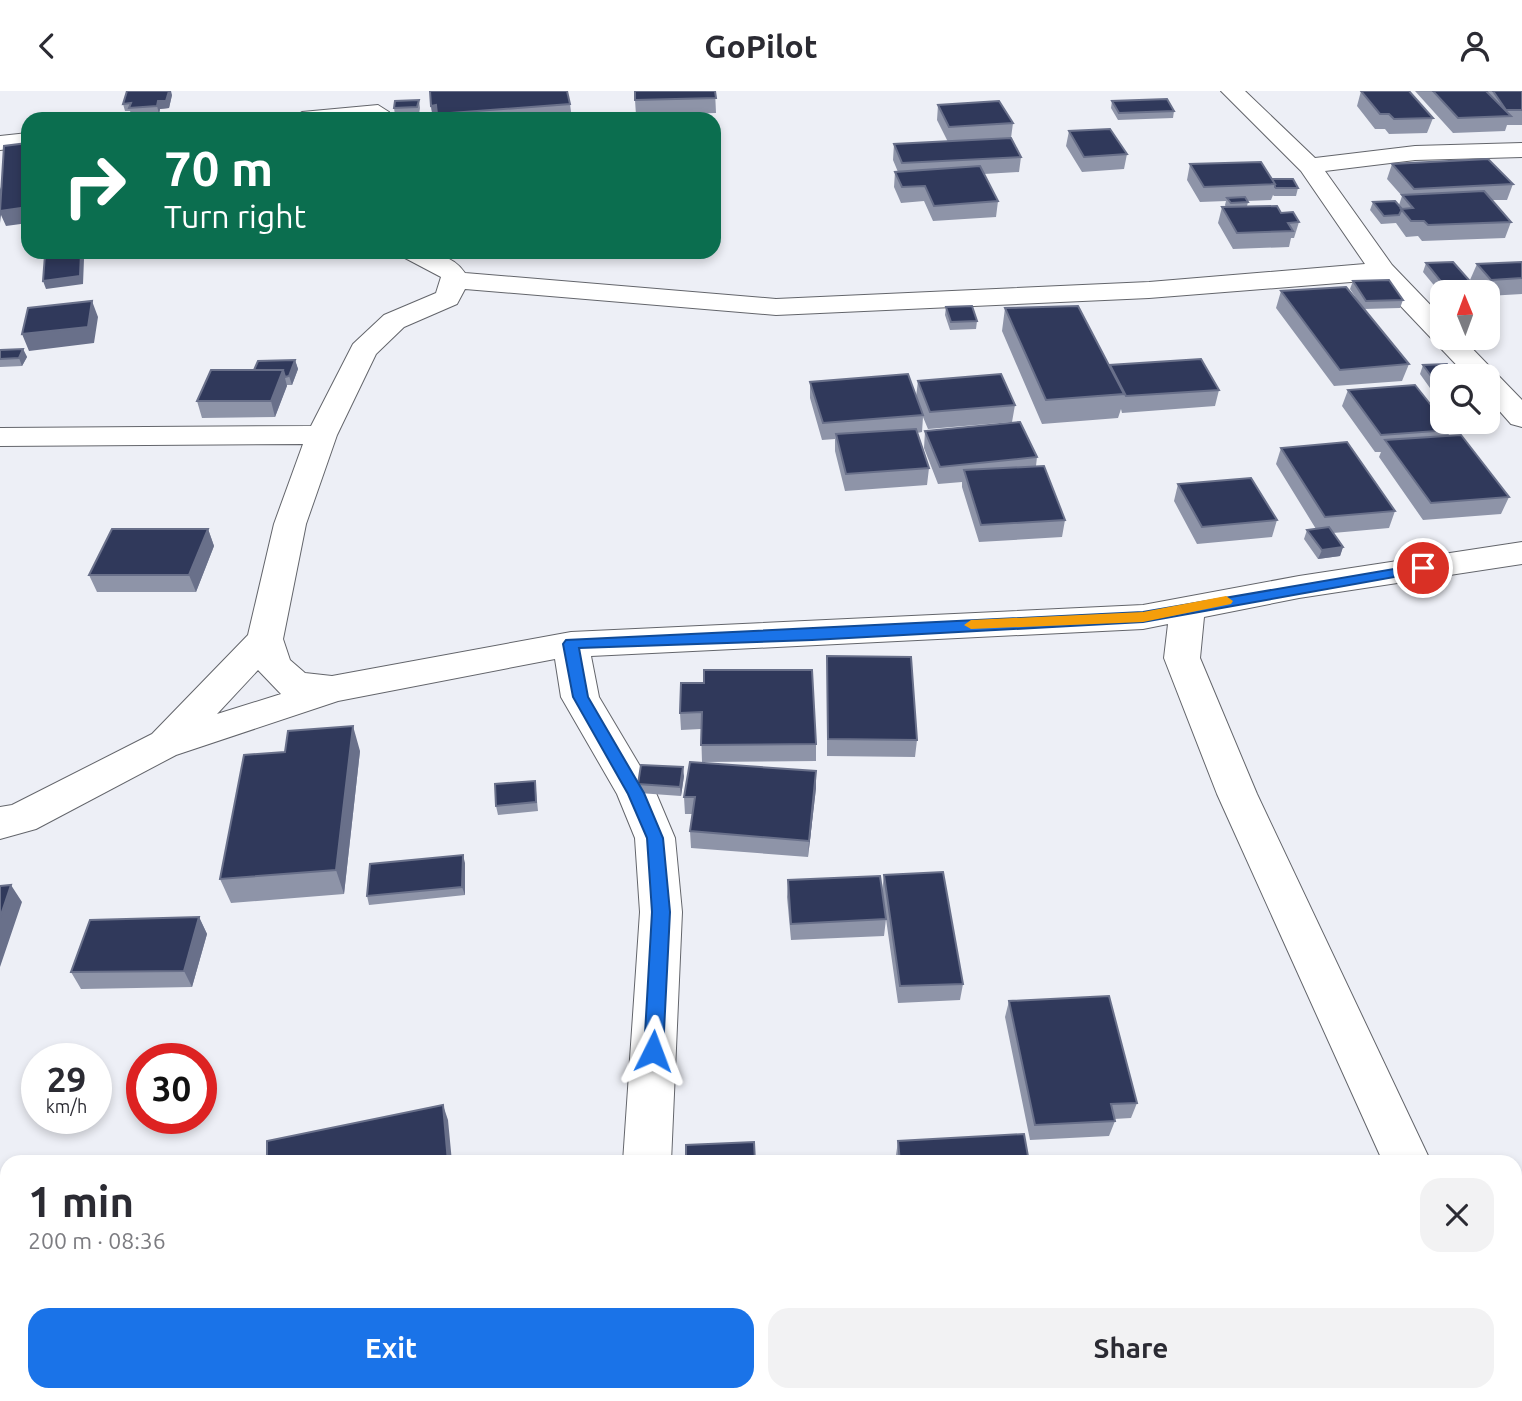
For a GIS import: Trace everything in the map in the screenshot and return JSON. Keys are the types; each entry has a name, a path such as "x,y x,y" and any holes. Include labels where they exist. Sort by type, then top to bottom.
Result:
{"street":[{"path":"1232,91 1310,166 1383,271 1430,321"},
{"path":"0,143 21,141"},
{"path":"1310,166 1350,158 1472,150 1522,150"},
{"path":"427,259 451,272 456,280"},
{"path":"456,280 776,307 1149,289 1383,271"},
{"path":"162,745 212,698 265,639 290,524 322,435 370,342 394,321 447,298 456,280"},
{"path":"1458,350 1471,364"},
{"path":"1500,394 1522,418"},
{"path":"0,437 322,435"},
{"path":"0,823 22,818 162,745 332,689 571,644 798,636 1143,617 1522,553"},
{"path":"1187,608 1182,657 1187,670 1237,794 1404,1155"},
{"path":"265,639 274,666 295,685 332,689"},
{"path":"571,644 580,697 636,793 655,838 661,912 647,1155"}],"building":[{"path":"127,91 169,91 166,101 158,101 157,106 129,108 131,103 123,104"},
{"path":"430,91 567,91 570,104 464,112 437,112 436,105 431,106"},
{"path":"635,91 715,91 716,98 635,100"},
{"path":"1361,91 1409,91 1433,118 1394,119 1389,114 1380,114"},
{"path":"1433,91 1486,91 1511,116 1458,118"},
{"path":"1493,91 1522,91 1522,110 1506,110"},
{"path":"1167,99 1174,111 1119,113 1112,101"},
{"path":"419,100 417,107 394,108 395,101"},
{"path":"999,101 1013,123 949,127 938,105"},
{"path":"1110,129 1127,154 1084,157 1069,131"},
{"path":"1011,138 1021,157 902,163 894,144"},
{"path":"21,144 21,208 0,211 4,146"},
{"path":"1488,159 1513,184 1414,189 1392,164"},
{"path":"1261,162 1275,184 1204,187 1190,164"},
{"path":"980,166 998,201 934,206 925,186 902,187 895,172"},
{"path":"1272,179 1293,179 1298,188 1276,188"},
{"path":"1484,191 1511,222 1428,225 1424,221 1411,221 1401,209 1413,208 1402,195"},
{"path":"1245,197 1248,202 1231,203 1227,198"},
{"path":"1395,201 1402,209 1399,215 1384,216 1373,202"},
{"path":"1277,206 1281,213 1293,212 1299,222 1288,223 1293,231 1237,233 1222,207"},
{"path":"45,259 81,259 80,276 43,281"},
{"path":"1453,262 1469,280 1440,280 1426,263"},
{"path":"1522,262 1522,278 1491,280 1477,264"},
{"path":"1389,280 1403,300 1366,301 1353,281"},
{"path":"1346,287 1409,364 1340,370 1281,291"},
{"path":"92,301 88,327 22,334 28,308"},
{"path":"972,306 977,321 951,322 946,307"},
{"path":"1078,306 1124,394 1046,400 1005,308"},
{"path":"23,349 19,358 0,359 0,350"},
{"path":"1201,359 1219,390 1126,396 1110,365"},
{"path":"295,360 289,376 285,377 283,370 254,370 258,361"},
{"path":"1423,365 1430,365 1430,375"},
{"path":"211,370 283,370 271,401 197,401"},
{"path":"908,374 923,415 823,423 810,382"},
{"path":"1001,374 1015,405 930,412 918,381"},
{"path":"1415,385 1430,404 1430,432 1381,435 1348,390"},
{"path":"1020,422 1037,457 940,467 925,431"},
{"path":"916,429 929,468 846,474 836,434"},
{"path":"1461,435 1509,497 1431,503 1385,440"},
{"path":"1347,442 1395,511 1325,517 1281,448"},
{"path":"1044,466 1065,520 981,525 964,470"},
{"path":"1251,478 1277,520 1202,527 1178,484"},
{"path":"1329,527 1343,547 1322,550 1307,530"},
{"path":"112,529 208,529 189,575 89,575"},
{"path":"827,656 911,657 917,740 828,739"},
{"path":"704,670 812,670 816,744 701,745 702,712 680,713 681,683 704,683"},
{"path":"353,726 336,870 220,879 244,755 285,752 288,731"},
{"path":"690,762 816,771 809,841 690,831 695,797 684,797"},
{"path":"641,765 683,767 680,787 638,784"},
{"path":"535,781 536,802 496,806 495,784"},
{"path":"463,855 462,887 367,896 370,864"},
{"path":"943,872 963,984 900,986 884,875"},
{"path":"880,876 886,919 791,924 788,880"},
{"path":"11,885 0,918 0,886"},
{"path":"199,917 184,971 71,972 90,920"},
{"path":"1109,996 1137,1103 1111,1104 1115,1121 1035,1125 1009,1001"},
{"path":"443,1105 447,1155 267,1155 267,1141"},
{"path":"1024,1134 1028,1155 899,1155 898,1141"},
{"path":"754,1142 755,1155 686,1155 686,1145"}],"slow traffic":[{"path":"971,625 1143,617 1226,601"}],"route":[{"path":"653,1051 661,912 655,838 636,793 580,697 571,644 812,635 1002,622 1143,617 1299,587 1423,568"}]}
